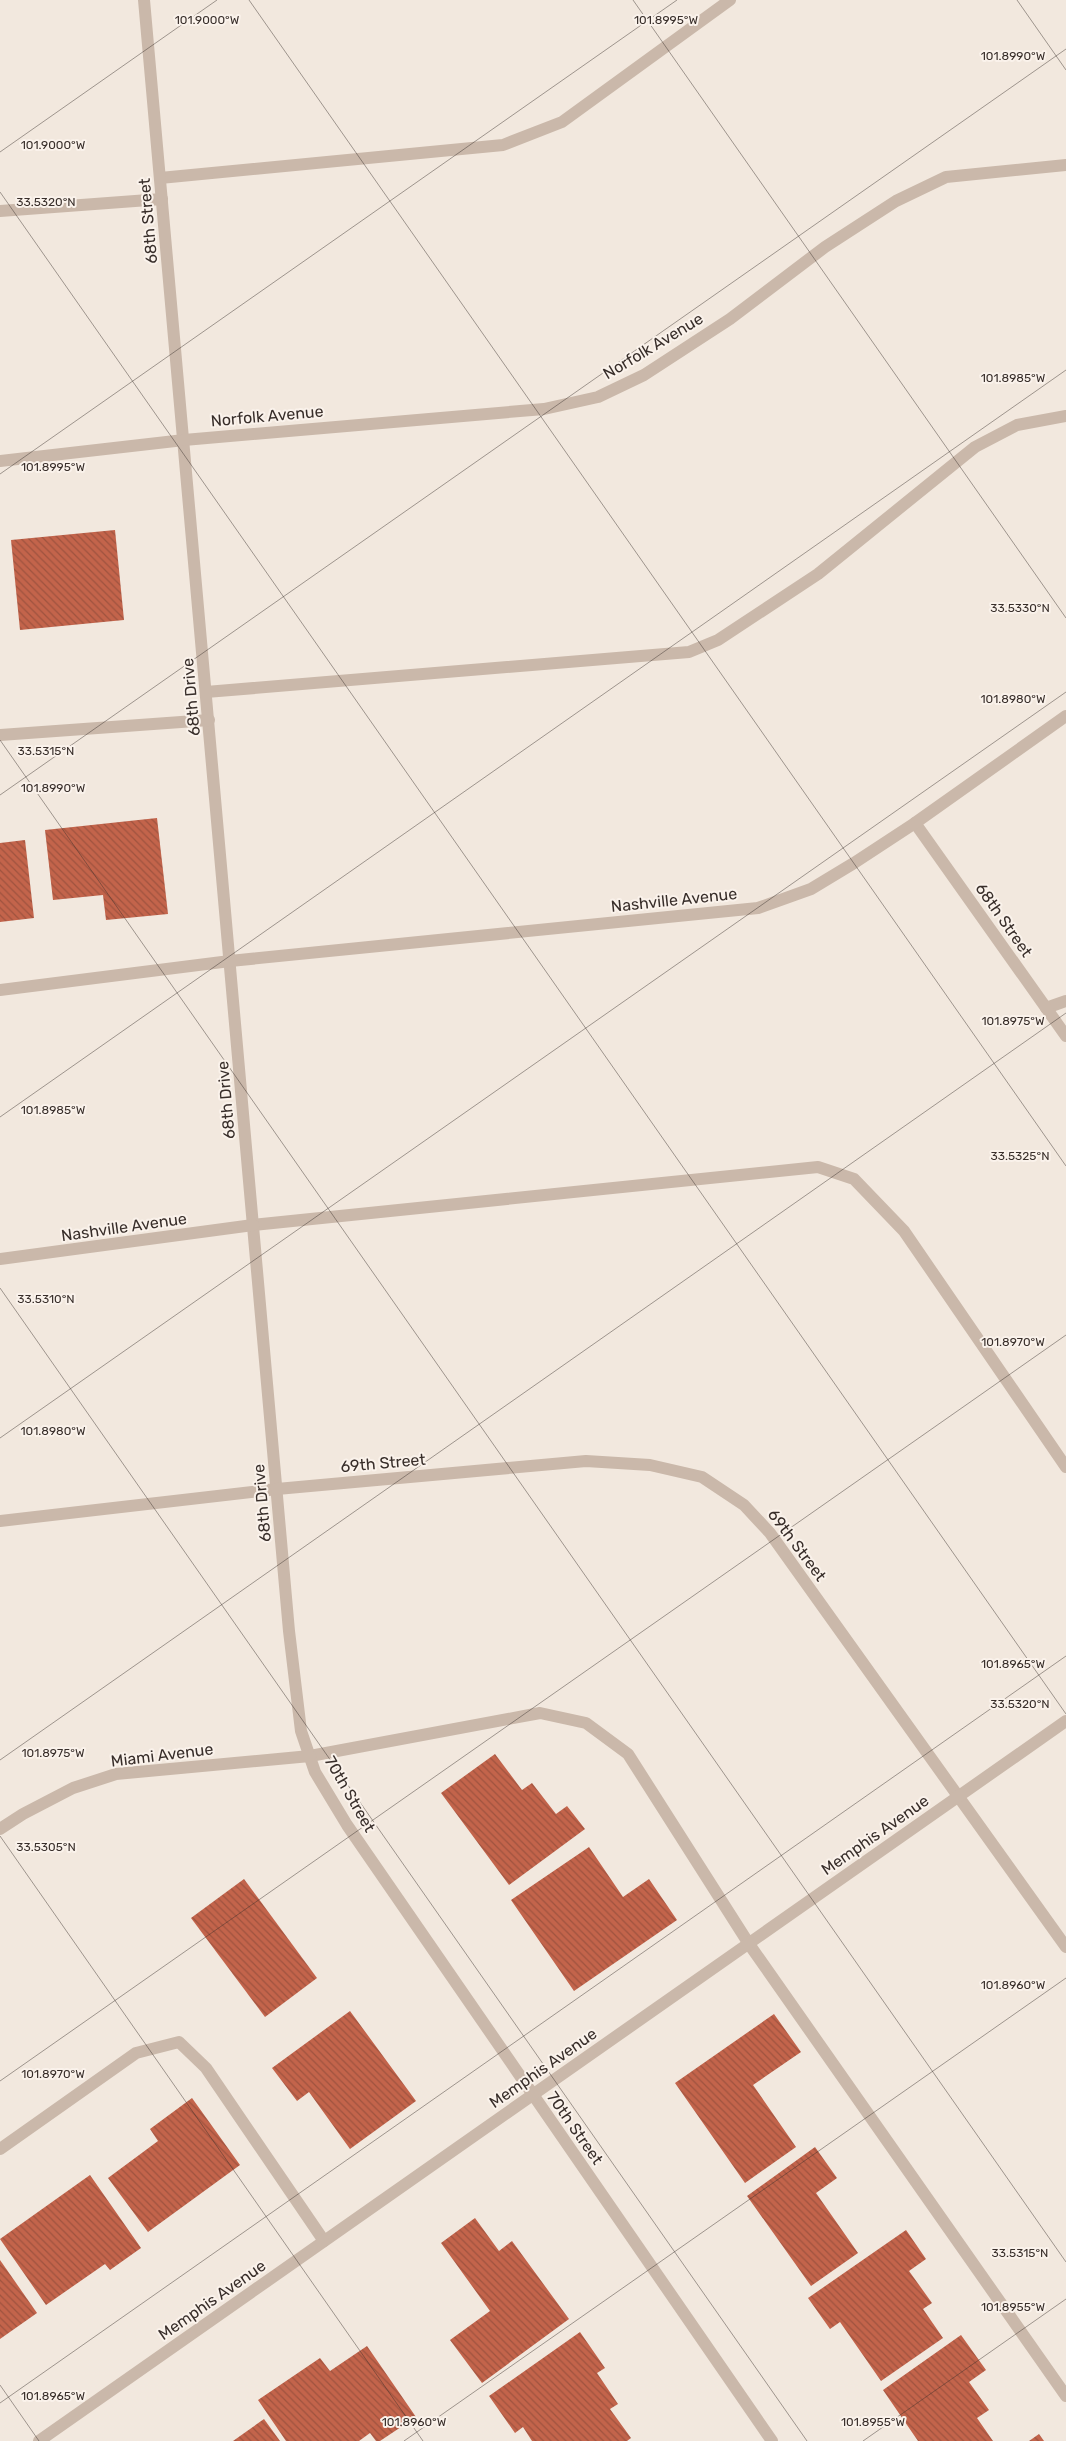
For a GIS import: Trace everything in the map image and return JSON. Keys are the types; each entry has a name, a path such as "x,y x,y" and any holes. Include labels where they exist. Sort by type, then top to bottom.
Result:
{"street":[{"name":"68th Street","path":"144,0 184,440"},
{"path":"160,178 503,145 562,122 730,0"},
{"name":"Norfolk Avenue","path":"0,461 184,440 544,409 598,397 644,375 730,319 824,247 913,193 946,177 1066,165"},
{"path":"0,211 162,199"},
{"path":"206,692 689,652 718,640 818,574 975,447 1017,425 1066,416"},
{"name":"68th Drive","path":"184,440 277,1489 301,1731 310,1756"},
{"name":"Nashville Avenue","path":"0,990 230,961 758,908 811,889 915,823 1066,716"},
{"path":"0,735 209,720"},
{"name":"68th Street","path":"915,823 1066,1036"},
{"path":"1046,1008 1066,1001"},
{"name":"Nashville Avenue","path":"0,1259 253,1226 818,1167 854,1179 904,1231 1066,1466"},
{"name":"69th Street","path":"0,1521 277,1489 586,1461 650,1464 702,1477 744,1506 770,1533 1066,1947"},
{"name":"Miami Avenue","path":"0,1829 23,1814 73,1788 116,1774 310,1756 540,1713 586,1723 628,1754 749,1944 1066,2396"},
{"name":"Memphis Avenue","path":"39,2441 1066,1721"},
{"name":"70th Street","path":"310,1756 315,1772 347,1825 772,2441"},
{"path":"0,2149 136,2053 179,2042 206,2068 324,2241"}],"building":[{"path":"115,530 124,620 20,630 11,540"},
{"path":"157,818 168,914 106,920 103,895 53,900 45,830"},
{"path":"25,840 34,918 0,922 0,843"},
{"path":"495,1754 522,1790 532,1783 556,1814 567,1806 585,1829 509,1885 441,1793"},
{"path":"589,1847 623,1897 649,1879 677,1920 574,1991 511,1900"},
{"path":"244,1879 317,1978 265,2017 191,1918"},
{"path":"350,2011 416,2101 350,2149 309,2092 297,2101 272,2068"},
{"path":"774,2014 801,2052 753,2085 796,2147 745,2183 675,2083"},
{"path":"192,2098 240,2165 148,2232 108,2178 158,2141 150,2129"},
{"path":"815,2147 837,2178 816,2193 858,2253 811,2286 747,2196"},
{"path":"90,2175 141,2248 110,2270 105,2264 46,2305 0,2239"},
{"path":"475,2218 499,2251 512,2241 569,2319 482,2383 450,2340 490,2311 441,2243"},
{"path":"906,2230 926,2259 909,2271 932,2303 923,2309 943,2338 881,2381 840,2322 830,2329 808,2298"},
{"path":"0,2260 37,2313 0,2339"},
{"path":"580,2332 605,2368 597,2373 618,2404 610,2409 631,2438 627,2441 532,2441 523,2427 515,2433 489,2396"},
{"path":"961,2335 986,2370 969,2382 989,2410 977,2418 993,2441 918,2441 883,2390"},
{"path":"367,2346 416,2417 380,2441 376,2441 370,2433 359,2441 286,2441 258,2400 320,2358 330,2371"},
{"path":"264,2419 280,2441 233,2441"},
{"path":"1039,2434 1044,2441 1029,2441"}]}
